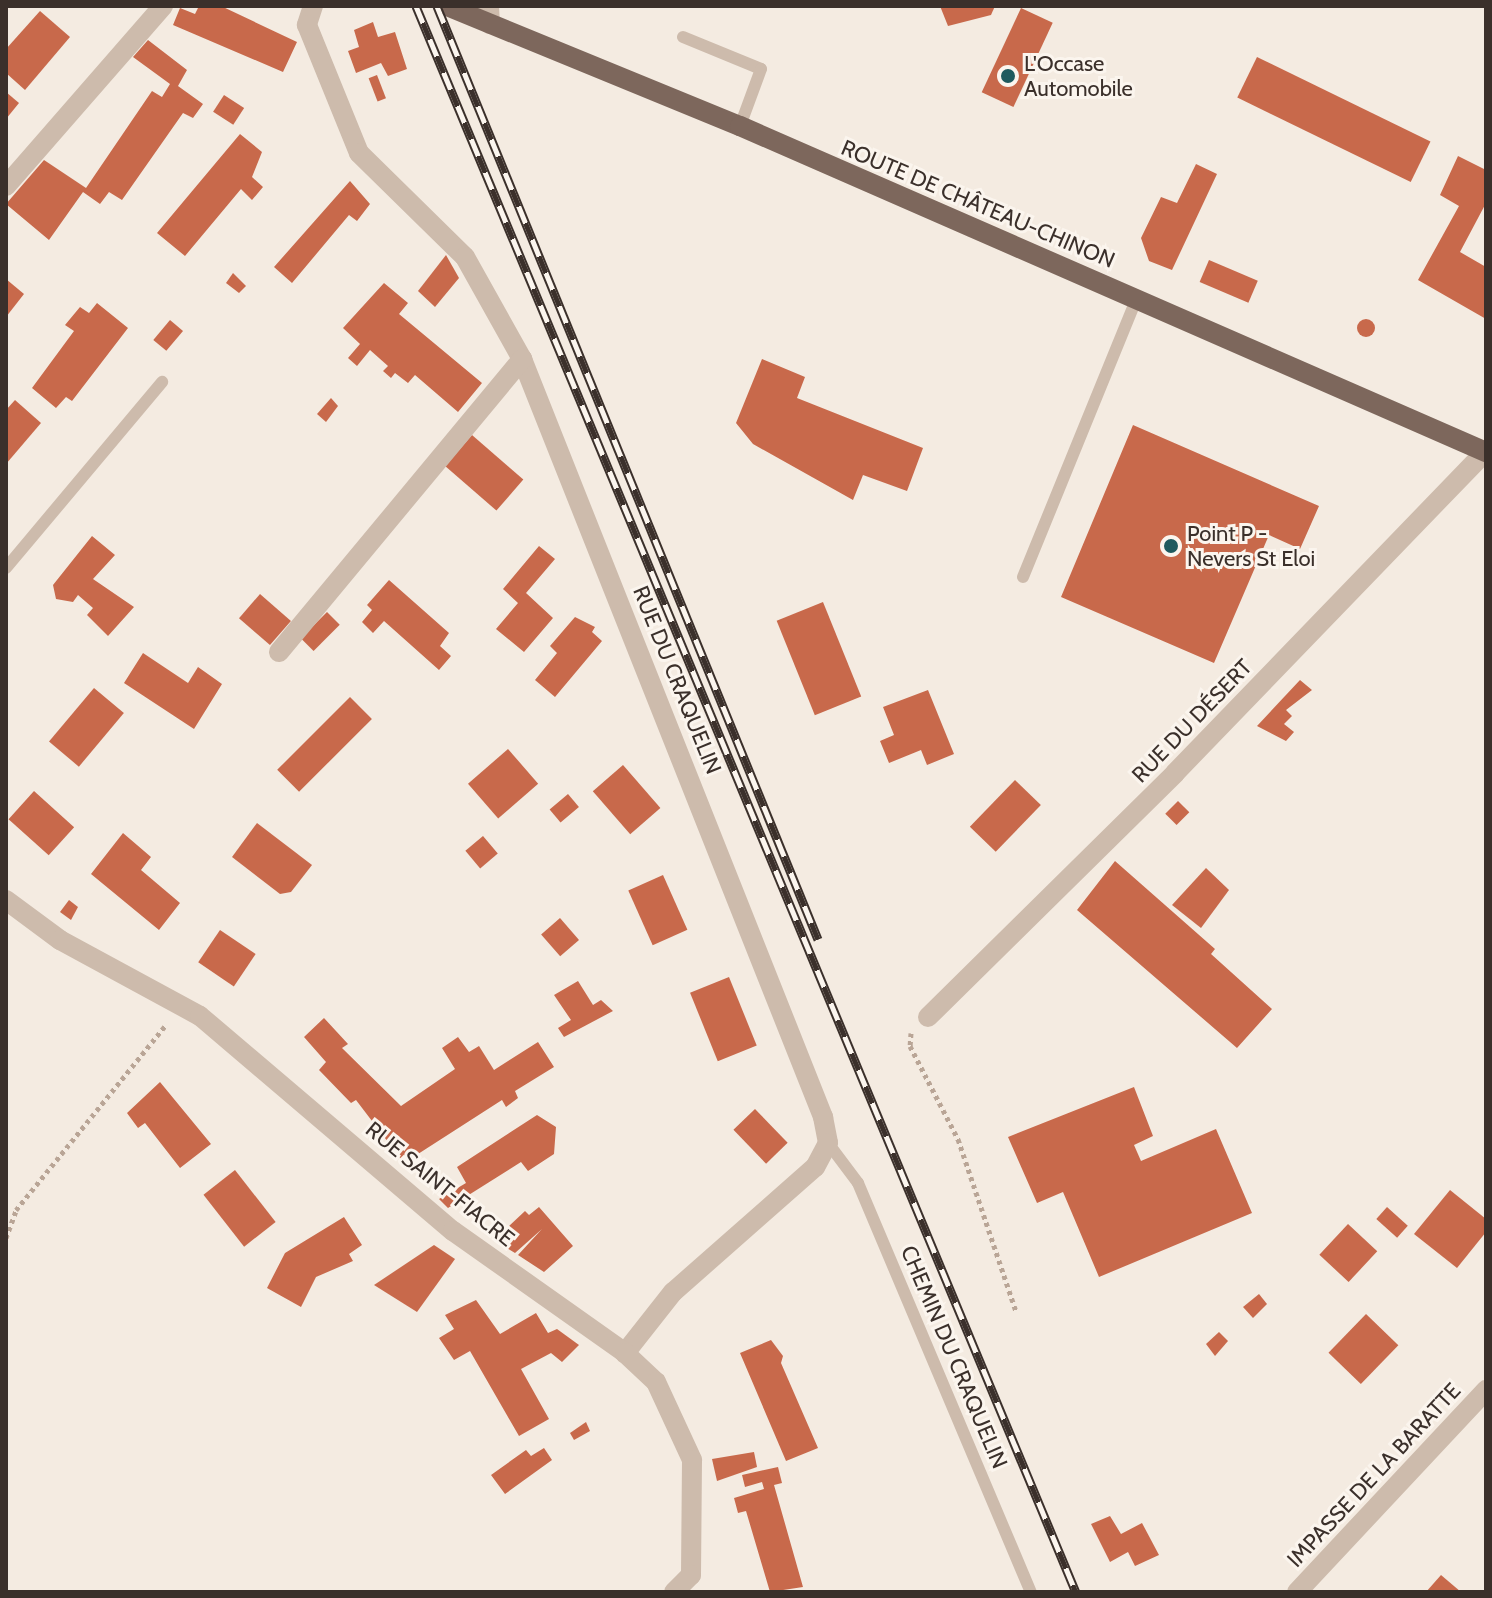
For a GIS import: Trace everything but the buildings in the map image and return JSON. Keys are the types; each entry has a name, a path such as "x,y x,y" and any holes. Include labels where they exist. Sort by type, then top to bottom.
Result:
{"main road":[{"name":"ROUTE DE CHÂTEAU-CHINON","path":"447,6 490,15 1486,452"}],"street":[{"path":"6,186 163,6"},
{"name":"RUE DU CRAQUELIN","path":"313,6 307,25 359,153 465,257 522,359 812,1088 828,1143"},
{"path":"279,652 522,359"},
{"name":"RUE DU DÉSERT","path":"928,1017 1175,773 1486,452"},
{"name":"RUE SAINT-FIACRE","path":"6,900 60,940 182,1006 269,1071 453,1231 625,1353 656,1382 692,1460 691,1575 674,1592"},
{"path":"625,1353 673,1292 815,1167 828,1143"},
{"name":"IMPASSE DE LA BARATTE","path":"1297,1592 1486,1390"}],"lane":[{"path":"683,37 761,69 740,126"},
{"path":"1023,577 1137,298"},
{"path":"6,568 162,382"},
{"name":"CHEMIN DU CRAQUELIN","path":"828,1143 858,1183 1031,1592"}],"path":[{"path":"6,1238 16,1210 182,1006"},
{"path":"928,1017 911,1033 910,1046 958,1139 1016,1311"}],"railway":[{"path":"416,6 1076,1592"},
{"path":"437,6 818,939"}],"place":[{"name":"L'Occase Automobile","path":"1008,76"},
{"name":"Point P - Nevers St Eloi","path":"1171,546"}]}
